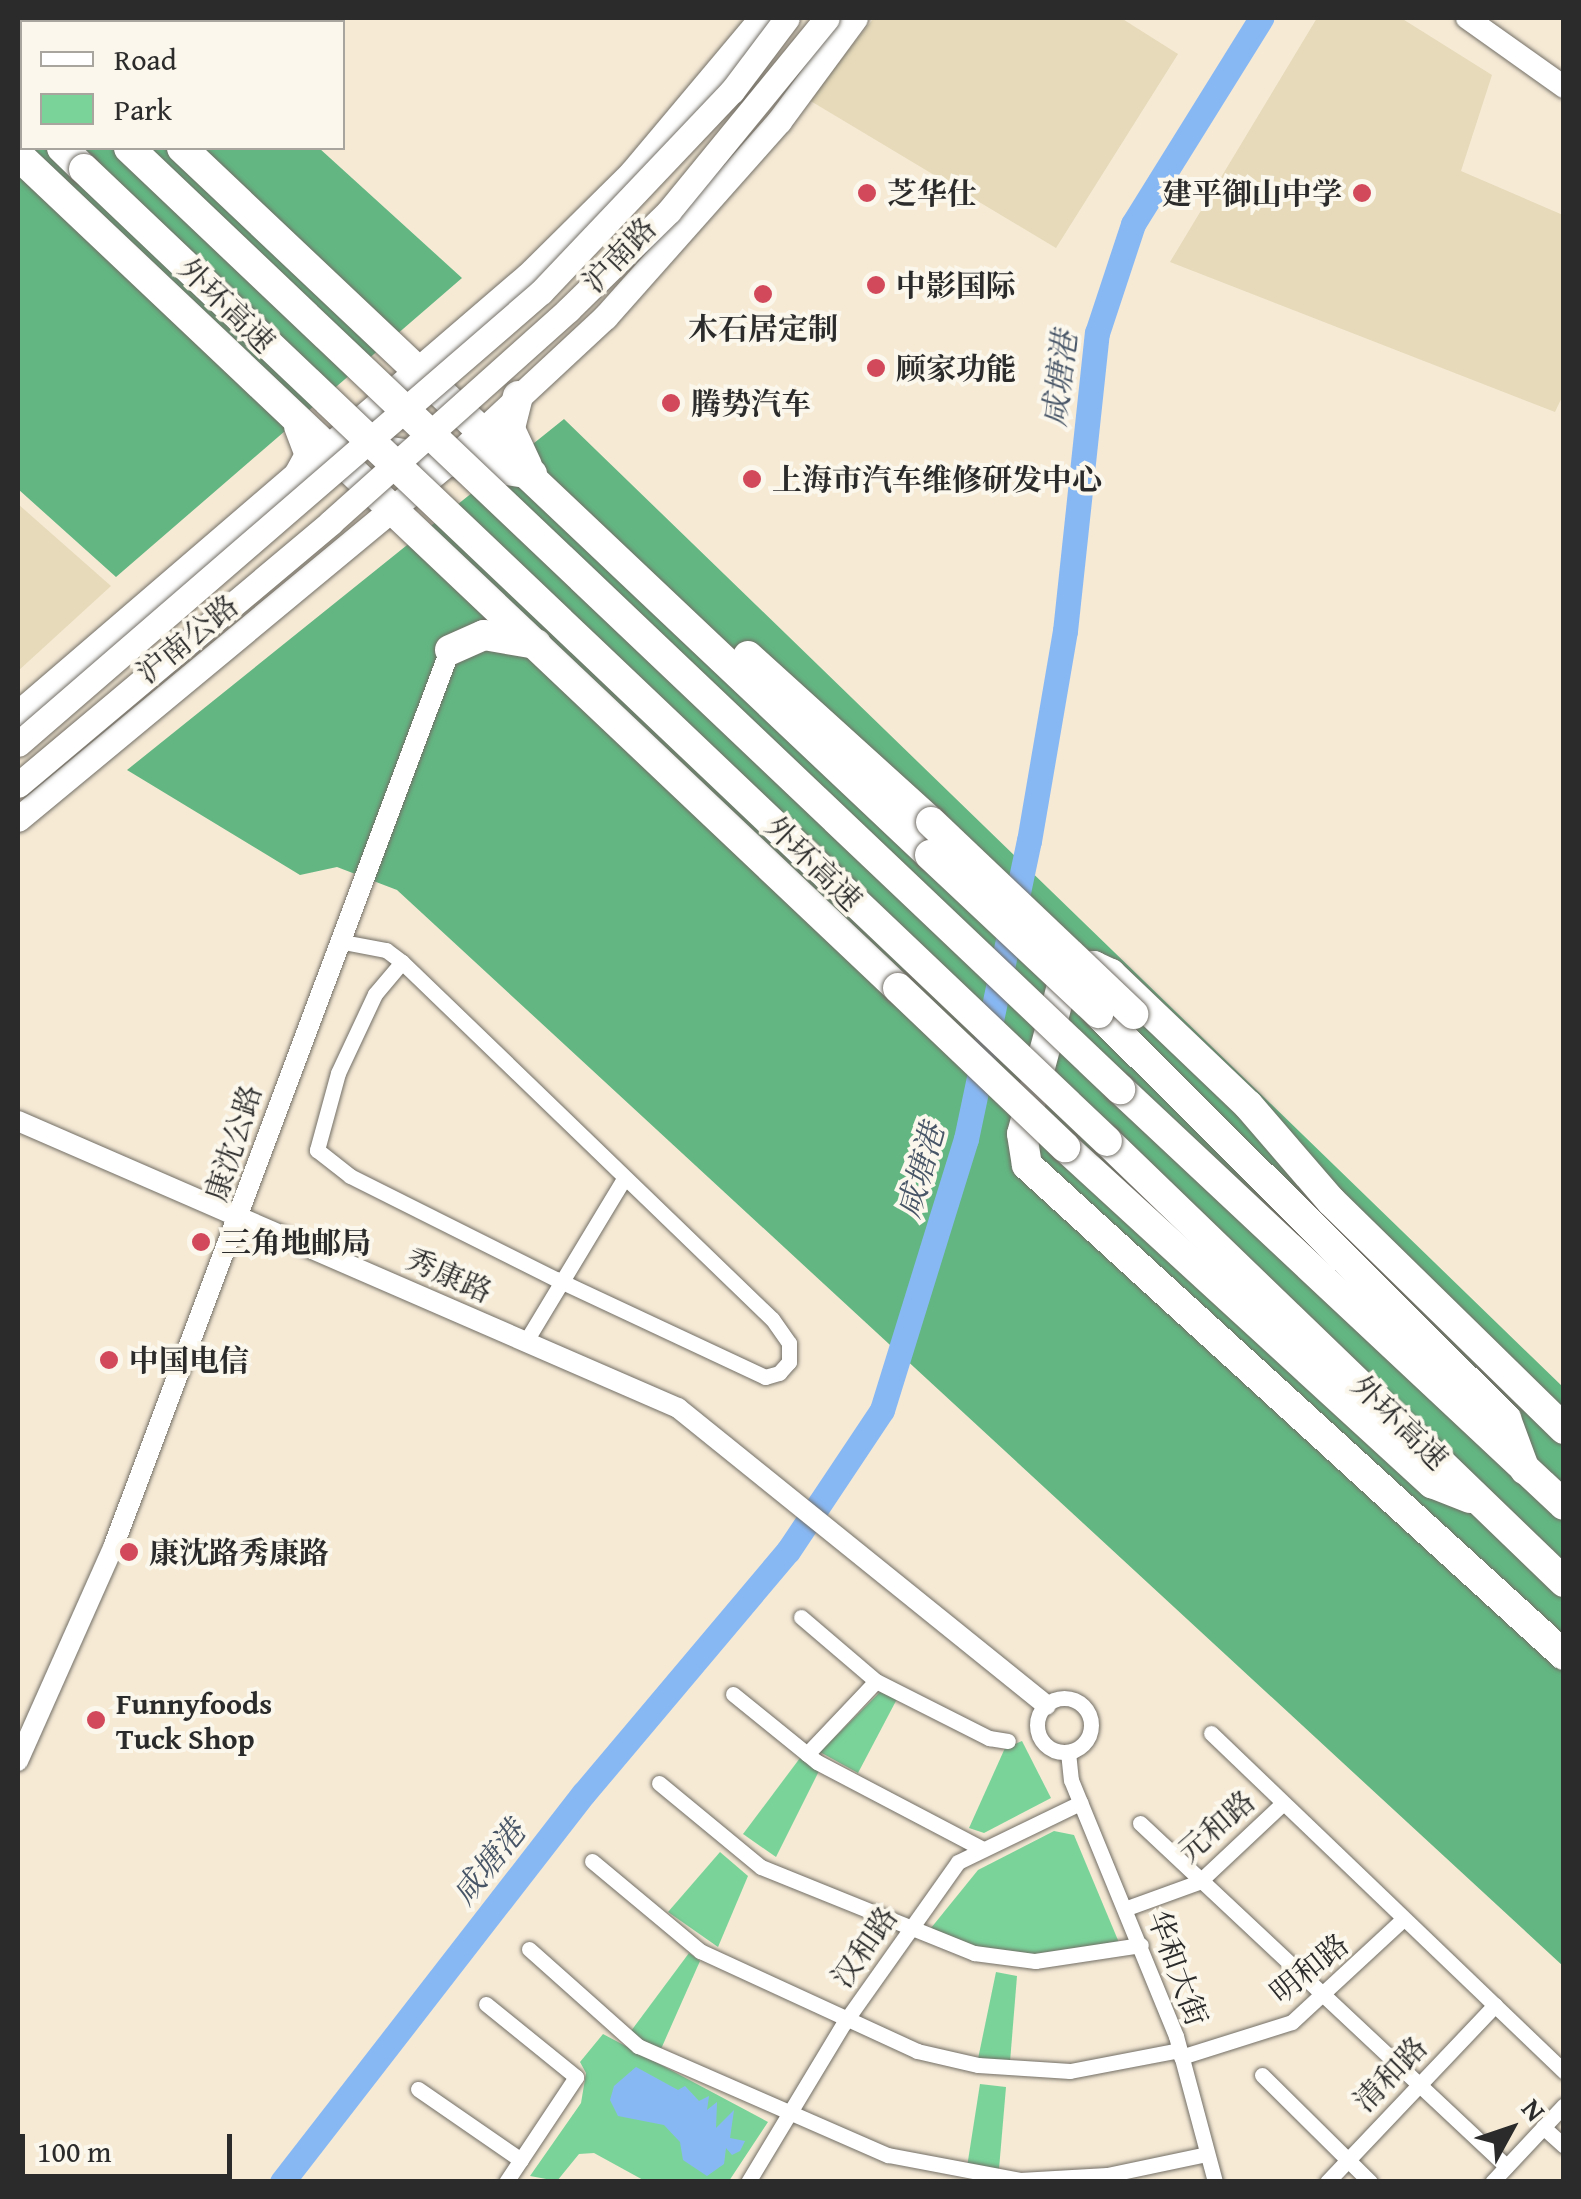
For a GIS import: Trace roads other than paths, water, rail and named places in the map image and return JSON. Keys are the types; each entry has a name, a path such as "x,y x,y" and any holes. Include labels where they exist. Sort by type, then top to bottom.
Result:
{"highway":[{"name":"外环高速","path":"64,150 1107,1141 1564,1582"},
{"name":"外环高速","path":"131,150 1120,1089 1564,1504"},
{"path":"184,150 481,432 534,475 1308,1218 1506,1418 1525,1470"},
{"path":"18,154 326,452 396,508 1126,1204 1432,1483 1483,1502"},
{"path":"518,396 510,429 534,475"},
{"path":"292,416 353,429 450,436 481,432"},
{"path":"292,416 309,445 298,476"},
{"path":"326,452 388,452 534,475"},
{"path":"692,627 773,676 932,822 1247,1123 1282,1150 1564,1429"},
{"path":"450,650 484,635 539,645"},
{"path":"1282,1150 1248,1105 1111,974 1094,966 1074,970 1062,982 1022,1134 1027,1166 1564,1655"},
{"path":"1247,1123 1308,1218"},
{"path":"1126,1204 1149,1244 1330,1443"}],"main road":[{"name":"沪南路","path":"326,452 632,172 761,18"},
{"path":"18,744 541,292 720,104 788,18"},
{"path":"18,785 332,522 568,310 669,212 827,18"},
{"name":"沪南路","path":"396,508 450,462 690,228 855,18"},
{"path":"1467,18 1564,86"},
{"name":"沪南公路","path":"18,714 326,452"},
{"name":"沪南公路","path":"18,819 396,508"}],"street":[{"name":"康沈公路","path":"18,1761 114,1545 241,1216 338,940 450,650"},
{"path":"338,940 386,950 402,962 623,1180 772,1318 789,1343 789,1362 766,1377 350,1176 317,1150 338,1073 376,994 402,962"},
{"name":"秀康路","path":"18,1121 678,1408 855,1546 1046,1704"},
{"path":"526,1341 623,1180"},
{"path":"800,1616 876,1681 989,1738 1008,1741"},
{"path":"807,1754 876,1681"},
{"path":"733,1694 807,1754 980,1848"},
{"path":"1072,1699 1089,1715 1088,1738 1068,1752 1052,1750 1038,1736 1046,1704 1072,1699"},
{"path":"1212,1732 1402,1920 1564,2071"},
{"name":"华和大街","path":"1068,1752 1071,1780 1127,1908 1180,2054 1215,2182"},
{"path":"659,1783 761,1868 909,1931 974,1953 1035,1961 1141,1945"},
{"name":"汉和路","path":"748,2182 844,2022 958,1862 980,1848 1080,1803"},
{"name":"元和路","path":"1127,1908 1199,1882 1282,1804"},
{"path":"1140,1823 1506,2166"},
{"name":"明和路","path":"592,1861 700,1951 844,2022 917,2051 1034,2070 1104,2067 1180,2054 1292,2022 1324,1997 1402,1920"},
{"path":"529,1949 638,2046 788,2115 888,2155 1020,2180 1107,2175 1207,2154"},
{"path":"486,2004 576,2076 508,2181"},
{"name":"清和路","path":"1327,2182 1495,2006"},
{"path":"1262,2075 1370,2182"},
{"path":"418,2089 521,2160"},
{"path":"1492,2182 1564,2106"},
{"path":"1544,2127 1564,2146"}],"water":[{"path":"636,2067 678,2090 685,2086 699,2101 709,2096 707,2110 717,2102 716,2128 734,2110 730,2138 745,2141 740,2151 732,2155 726,2148 724,2164 707,2176 683,2160 680,2142 664,2125 618,2116 610,2100 614,2086"}],"waterway":[{"name":"咸塘港","path":"282,2182 584,1793 788,1551 882,1410 966,1139 1029,841 1065,631 1097,333 1133,224 1261,18"}],"place":[{"name":"芝华仕","path":"867,193"},
{"name":"建平御山中学","path":"1362,193"},
{"name":"中影国际","path":"876,285"},
{"name":"木石居定制","path":"763,294"},
{"name":"顾家功能","path":"876,368"},
{"name":"腾势汽车","path":"671,403"},
{"name":"上海市汽车维修研发中心","path":"752,479"},
{"name":"三角地邮局","path":"201,1242"},
{"name":"中国电信","path":"109,1360"},
{"name":"康沈路秀康路","path":"129,1552"},
{"name":"Funnyfoods Tuck Shop","path":"96,1720"}]}
